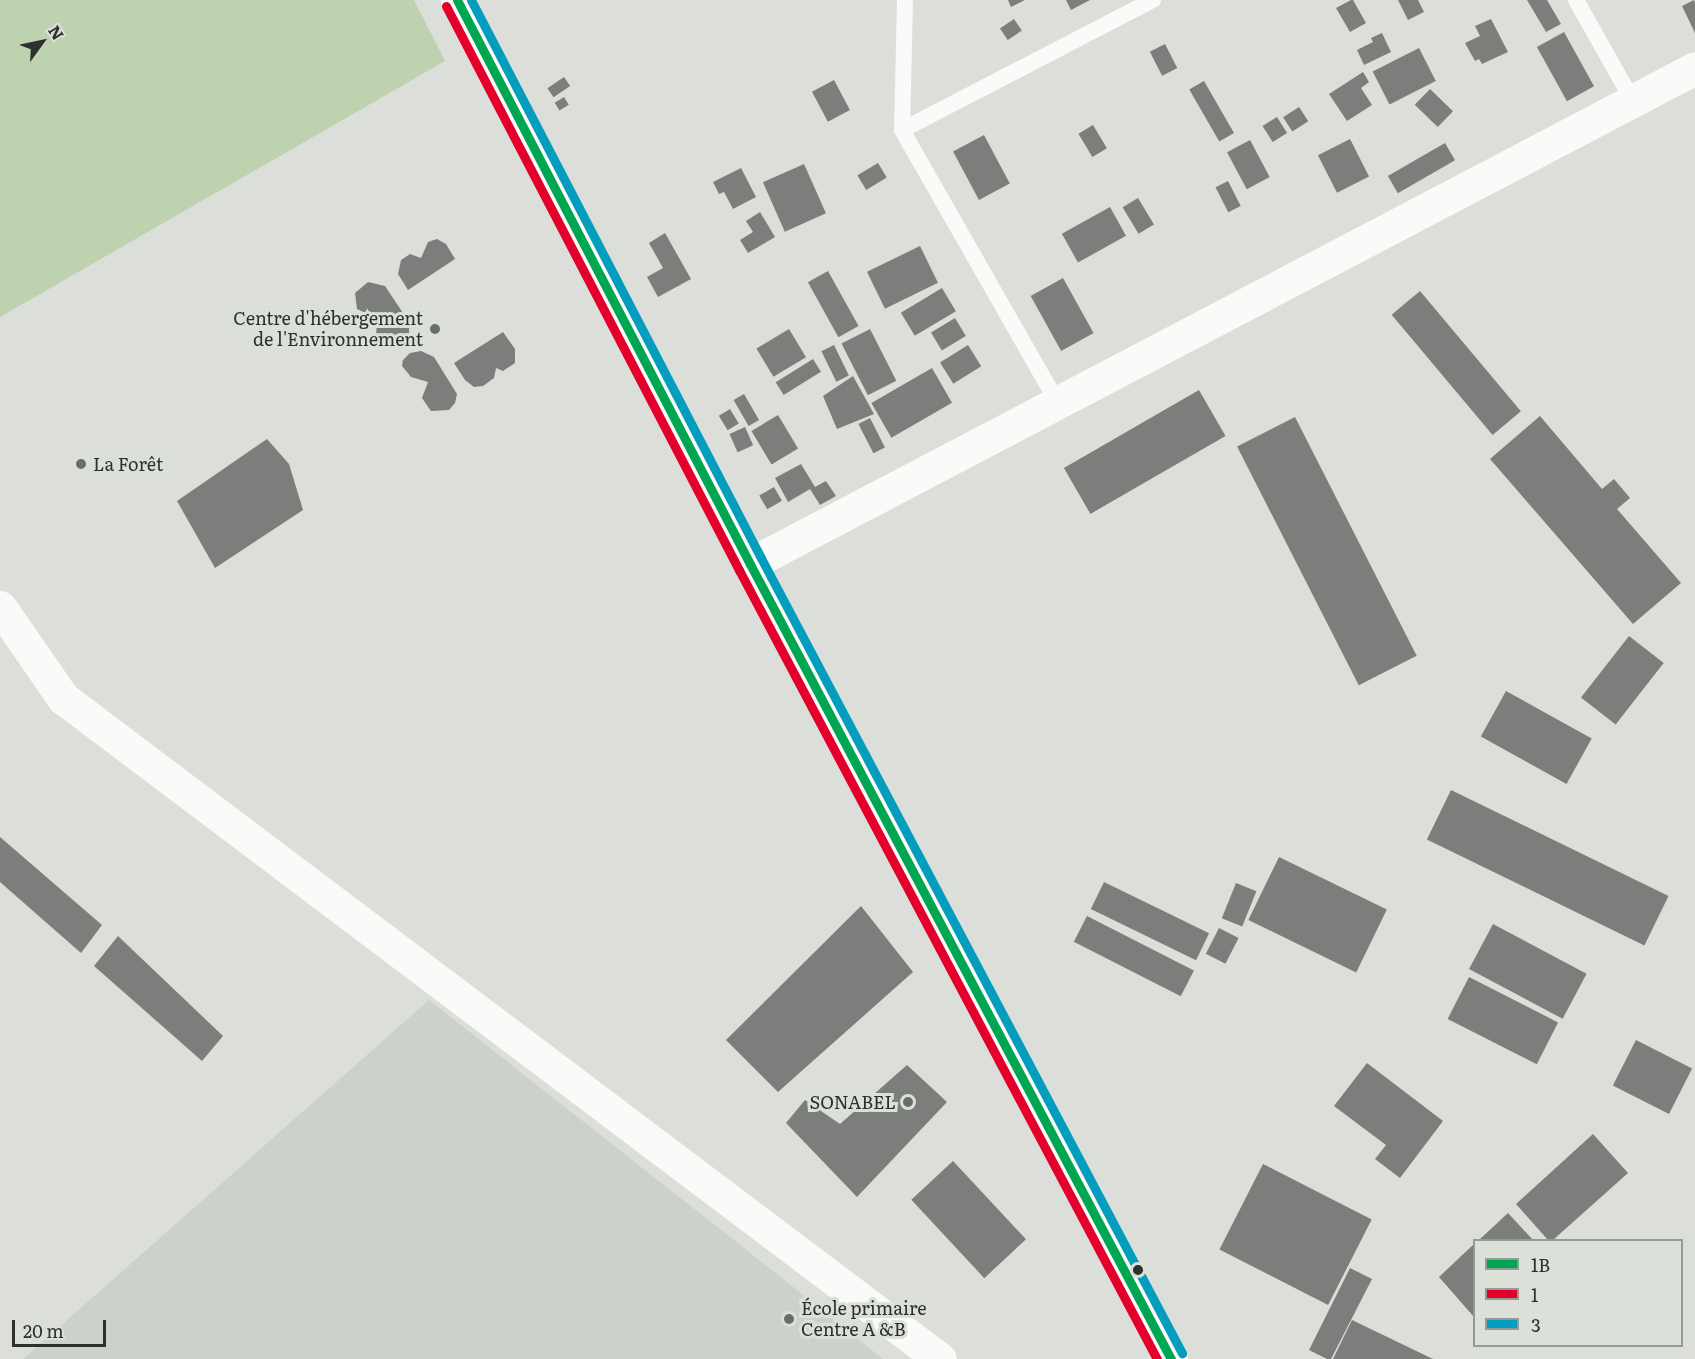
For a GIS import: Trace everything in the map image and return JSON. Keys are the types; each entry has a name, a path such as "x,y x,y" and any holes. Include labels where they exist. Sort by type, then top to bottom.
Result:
{"street":[{"path":"457,0 750,564 1171,1359"},
{"path":"750,564 1695,69"},
{"path":"0,608 63,698 940,1359"}],"lane":[{"path":"905,0 902,130 1058,403"},
{"path":"902,130 1153,0"},
{"path":"1576,0 1633,101"}],"shaded area":[{"path":"429,1000 782,1278 883,1359 23,1359"}],"green space":[{"path":"0,0 414,0 445,61 0,317"}],"building":[{"path":"1008,0 1025,0 1011,7"},
{"path":"1066,0 1090,0 1071,10"},
{"path":"1351,0 1366,23 1350,32 1336,8"},
{"path":"1398,0 1418,0 1424,12 1408,20"},
{"path":"1527,0 1547,0 1561,24 1546,32"},
{"path":"1694,0 1695,3 1695,33 1682,6"},
{"path":"1014,19 1022,31 1008,40 1000,29"},
{"path":"1491,19 1508,52 1482,64 1479,59 1475,61 1465,43 1480,36 1475,26"},
{"path":"1564,32 1594,86 1567,101 1537,47"},
{"path":"1382,33 1391,52 1364,65 1357,50 1373,42 1371,38"},
{"path":"1165,44 1177,68 1162,76 1150,52"},
{"path":"1419,48 1436,81 1389,105 1373,72"},
{"path":"1363,72 1369,82 1361,88 1372,105 1347,121 1329,94"},
{"path":"564,77 570,86 554,97 547,88"},
{"path":"834,80 850,110 828,122 812,92"},
{"path":"1204,81 1234,133 1219,141 1189,90"},
{"path":"1430,89 1453,111 1438,127 1415,105"},
{"path":"564,97 569,105 559,110 555,103"},
{"path":"1299,107 1308,121 1292,132 1283,117"},
{"path":"1277,117 1287,133 1273,142 1263,126"},
{"path":"1093,125 1107,148 1092,157 1078,134"},
{"path":"984,135 1010,184 979,200 953,151"},
{"path":"1350,139 1369,176 1337,193 1318,155"},
{"path":"1250,140 1270,177 1247,189 1227,152"},
{"path":"1445,143 1455,160 1398,193 1388,176"},
{"path":"878,163 887,178 866,190 857,175"},
{"path":"804,164 826,213 785,232 763,182"},
{"path":"741,168 756,197 733,209 724,192 719,194 713,182"},
{"path":"1228,181 1241,206 1228,212 1216,187"},
{"path":"1138,198 1154,225 1139,234 1123,207"},
{"path":"1110,207 1126,236 1078,263 1062,234"},
{"path":"760,212 775,237 748,253 740,240 753,232 746,221"},
{"path":"665,233 691,279 658,297 647,277 663,268 649,243"},
{"path":"437,239 446,244 455,259 408,290 398,274 401,260 410,254 421,258 428,242"},
{"path":"920,246 938,283 885,309 867,272"},
{"path":"828,271 859,326 838,337 808,282"},
{"path":"1063,278 1094,333 1061,351 1031,296"},
{"path":"368,282 385,286 409,322 409,335 400,344 389,345 376,335 377,323 382,316 372,316 357,309 355,293"},
{"path":"942,288 956,311 915,336 901,313"},
{"path":"1420,291 1521,411 1493,435 1392,315"},
{"path":"955,318 966,336 942,350 931,332"},
{"path":"789,329 806,357 773,377 756,349"},
{"path":"870,329 896,381 868,395 841,344"},
{"path":"503,332 515,349 515,363 503,371 496,368 494,378 483,386 474,387 465,380 454,363"},
{"path":"834,345 849,376 836,382 821,351"},
{"path":"968,345 981,366 953,384 940,362"},
{"path":"421,351 434,357 457,394 455,403 449,410 431,411 422,398 428,382 411,377 402,366 403,360 410,353"},
{"path":"813,359 821,372 784,395 776,382"},
{"path":"932,368 952,403 891,438 871,403"},
{"path":"853,376 874,414 837,429 823,396"},
{"path":"1199,390 1226,436 1090,514 1064,468"},
{"path":"744,394 759,420 749,426 734,400"},
{"path":"730,409 739,424 728,430 719,416"},
{"path":"778,415 798,448 772,464 751,431"},
{"path":"1540,416 1602,489 1614,479 1630,498 1617,509 1681,583 1633,624 1490,459"},
{"path":"1295,417 1417,656 1359,685 1237,447"},
{"path":"870,418 885,447 873,453 858,424"},
{"path":"745,427 753,445 738,452 729,434"},
{"path":"267,439 289,464 303,510 215,568 177,501"},
{"path":"801,464 815,487 826,481 836,496 820,505 810,489 788,502 775,478"},
{"path":"774,487 782,501 767,509 759,495"},
{"path":"1629,636 1664,663 1616,725 1581,697"},
{"path":"1506,691 1592,739 1567,784 1481,736"},
{"path":"1451,790 1669,896 1644,946 1427,839"},
{"path":"0,837 102,925 81,953 0,882"},
{"path":"1279,857 1387,910 1356,973 1248,920"},
{"path":"1104,882 1209,933 1196,960 1091,909"},
{"path":"1236,883 1256,891 1242,926 1222,918"},
{"path":"861,906 913,972 778,1092 726,1040"},
{"path":"1087,916 1194,970 1181,996 1074,942"},
{"path":"1493,924 1587,974 1563,1019 1469,969"},
{"path":"1219,928 1239,938 1225,964 1206,954"},
{"path":"118,936 223,1036 202,1061 94,966"},
{"path":"1469,977 1558,1022 1537,1064 1448,1019"},
{"path":"1636,1040 1692,1069 1669,1114 1613,1085"},
{"path":"1367,1063 1443,1121 1400,1178 1375,1159 1386,1145 1334,1106"},
{"path":"907,1065 947,1102 857,1197 786,1123 805,1100 840,1124"},
{"path":"1593,1134 1628,1173 1554,1239 1547,1239 1516,1204"},
{"path":"953,1161 1026,1239 984,1278 911,1200"},
{"path":"1263,1164 1372,1219 1328,1305 1219,1250"},
{"path":"1508,1213 1532,1239 1480,1239"},
{"path":"1473,1245 1473,1316 1439,1277"},
{"path":"1350,1268 1372,1279 1331,1359 1327,1359 1309,1350"},
{"path":"1352,1320 1433,1359 1333,1359"}],"transit line":[{"name":"1B","path":"457,0 750,564 1171,1359"},
{"name":"3","path":"471,0 761,558 1182,1353"},
{"name":"1","path":"446,6 739,570 1157,1359"}],"place":[{"name":"Centre d'hébergement de l'Environnement","path":"435,329"},
{"name":"La Forêt","path":"81,464"},
{"name":"SONABEL","path":"908,1102"},
{"name":"École primaire Centre A &B","path":"789,1319"}]}
